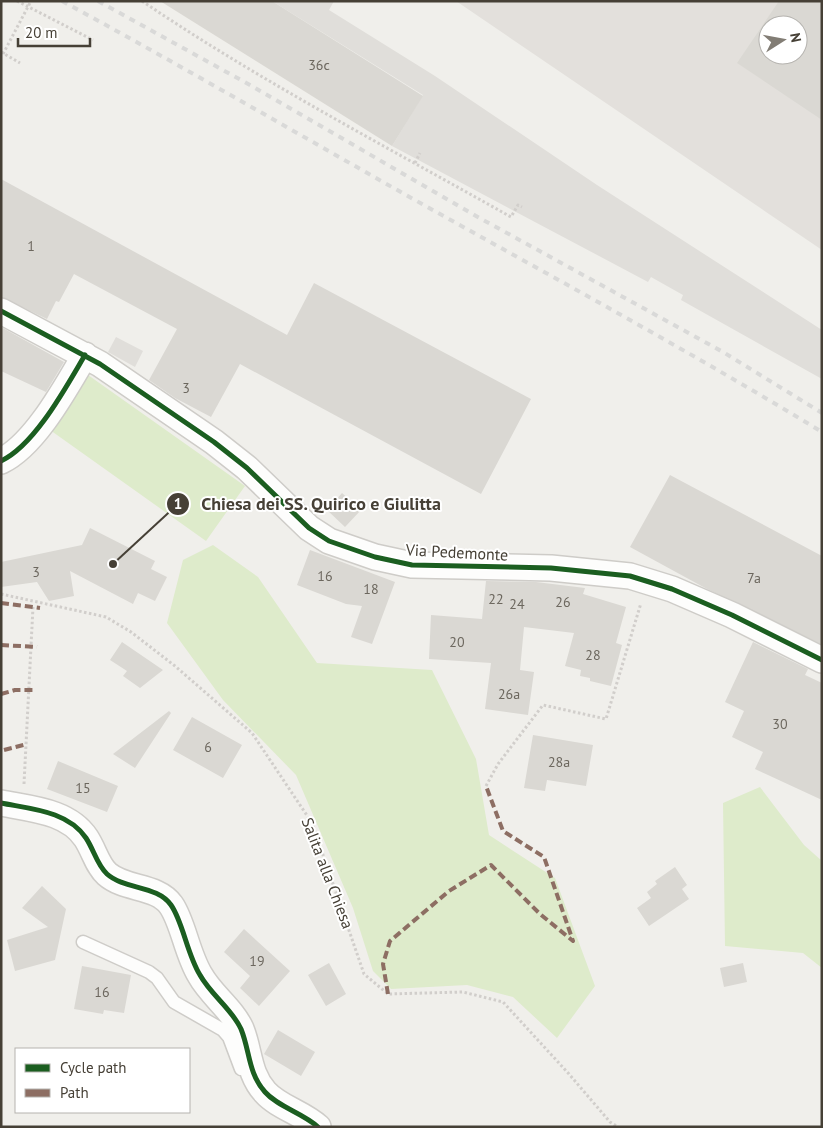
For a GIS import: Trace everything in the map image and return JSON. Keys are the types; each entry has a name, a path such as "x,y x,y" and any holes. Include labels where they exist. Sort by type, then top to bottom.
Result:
{"street":[{"name":"Via Pedemonte","path":"1,311 85,355 214,442 247,468 309,528 329,541 375,557 412,565 551,568 611,573 647,581 732,615 822,660"},
{"path":"1,461 12,456 33,434 85,355"},
{"path":"12,805 52,814 76,827 86,838 107,874 122,883 152,892 167,901 177,917 185,943 200,976 240,1027 256,1080 272,1099 302,1114 318,1127"}],"lane":[{"path":"83,942 149,972 157,978 174,1002 224,1030 229,1036 246,1078 249,1081 256,1080"}],"path":[{"path":"17,1 94,40"},
{"path":"20,63 2,53 31,1"},
{"path":"142,1 192,35 335,120 511,217 518,205 522,207"},
{"path":"415,163 420,153"},
{"path":"486,786 498,764 543,705 606,719 647,581"},
{"path":"12,805 33,607"}],"shaded area":[{"path":"272,1 334,1 329,10 435,76 597,185 822,330 822,379 681,300 683,295 651,277 648,282 392,146 423,95"},
{"path":"456,1 822,1 822,250"},
{"path":"116,337 143,351 135,367 108,352"}],"green space":[{"path":"88,375 245,486 206,541 50,430"},
{"path":"213,545 258,577 317,663 432,670 476,759 489,835 555,878 595,986 557,1038 513,997 467,985 391,989 373,971 353,908 296,775 223,700 167,623 183,560"},
{"path":"760,787 804,845 822,861 822,968 803,953 725,946 723,803"}],"building":[{"path":"160,1 272,1 423,96 392,146"},
{"path":"779,1 822,1 822,120 737,63 758,32 758,65 808,65 808,15 770,15"},
{"path":"1,179 287,335 314,283 531,399 481,494 240,364 211,417 175,398 149,380 177,329 74,274 59,302 56,301 47,319 1,297"},
{"path":"1,327 64,362 46,392 1,371"},
{"path":"670,475 822,556 821,644 707,589 630,547"},
{"path":"342,493 361,510 345,527 327,510"},
{"path":"90,528 155,561 151,569 167,577 155,601 138,593 133,604 70,571 74,596 49,601 37,582 1,587 1,562 82,545"},
{"path":"310,550 395,582 372,644 351,637 362,606 346,604 297,585"},
{"path":"486,581 536,582 585,588 583,594 626,607 616,643 622,645 611,686 590,681 590,678 580,676 581,670 565,666 574,633 524,627 520,670 534,672 528,715 485,709 491,663 429,659 431,615 482,619"},
{"path":"122,642 163,670 140,688 123,676 127,671 110,660"},
{"path":"753,642 808,669 805,675 822,683 822,800 755,769 763,752 732,737 744,711 725,702"},
{"path":"169,711 171,713 135,768 113,754"},
{"path":"192,717 242,745 223,778 173,750"},
{"path":"533,735 593,745 586,786 547,780 545,791 524,788"},
{"path":"58,761 118,786 107,812 47,789"},
{"path":"675,867 687,885 682,889 689,899 649,926 637,908 651,898 647,892 657,884 655,881"},
{"path":"42,886 66,909 55,960 15,971 7,940 48,927 22,908"},
{"path":"244,929 290,971 259,1006 240,988 250,976 224,952"},
{"path":"329,963 346,994 326,1006 308,975"},
{"path":"743,963 747,982 724,987 720,968"},
{"path":"82,966 131,975 124,1013 104,1010 103,1014 74,1009"},
{"path":"278,1030 315,1052 301,1076 264,1054"}],"railway":[{"path":"62,1 667,341 822,432"},
{"path":"98,1 250,85 476,216 723,352 822,413"}],"marked path":[{"path":"1,603 40,608"},
{"path":"1,645 37,647"},
{"path":"1,694 15,690 35,690"},
{"path":"4,750 27,744"},
{"path":"388,994 383,964 390,941 449,891 491,865 540,914 573,941 544,857 503,831 486,786"}],"cycle path":[{"path":"1,311 100,364 214,442 247,468 309,528 329,541 375,557 412,565 551,568 630,576 672,589 732,615 822,660"},
{"path":"1,461 14,453 38,429 85,355"},
{"path":"1,803 48,813 69,822 86,838 107,874 123,883 158,894 171,905 200,975 241,1029 252,1070 259,1085 277,1102 318,1127"}],"place":[{"name":"Chiesa dei SS. Quirico e Giulitta","path":"113,564"}]}
